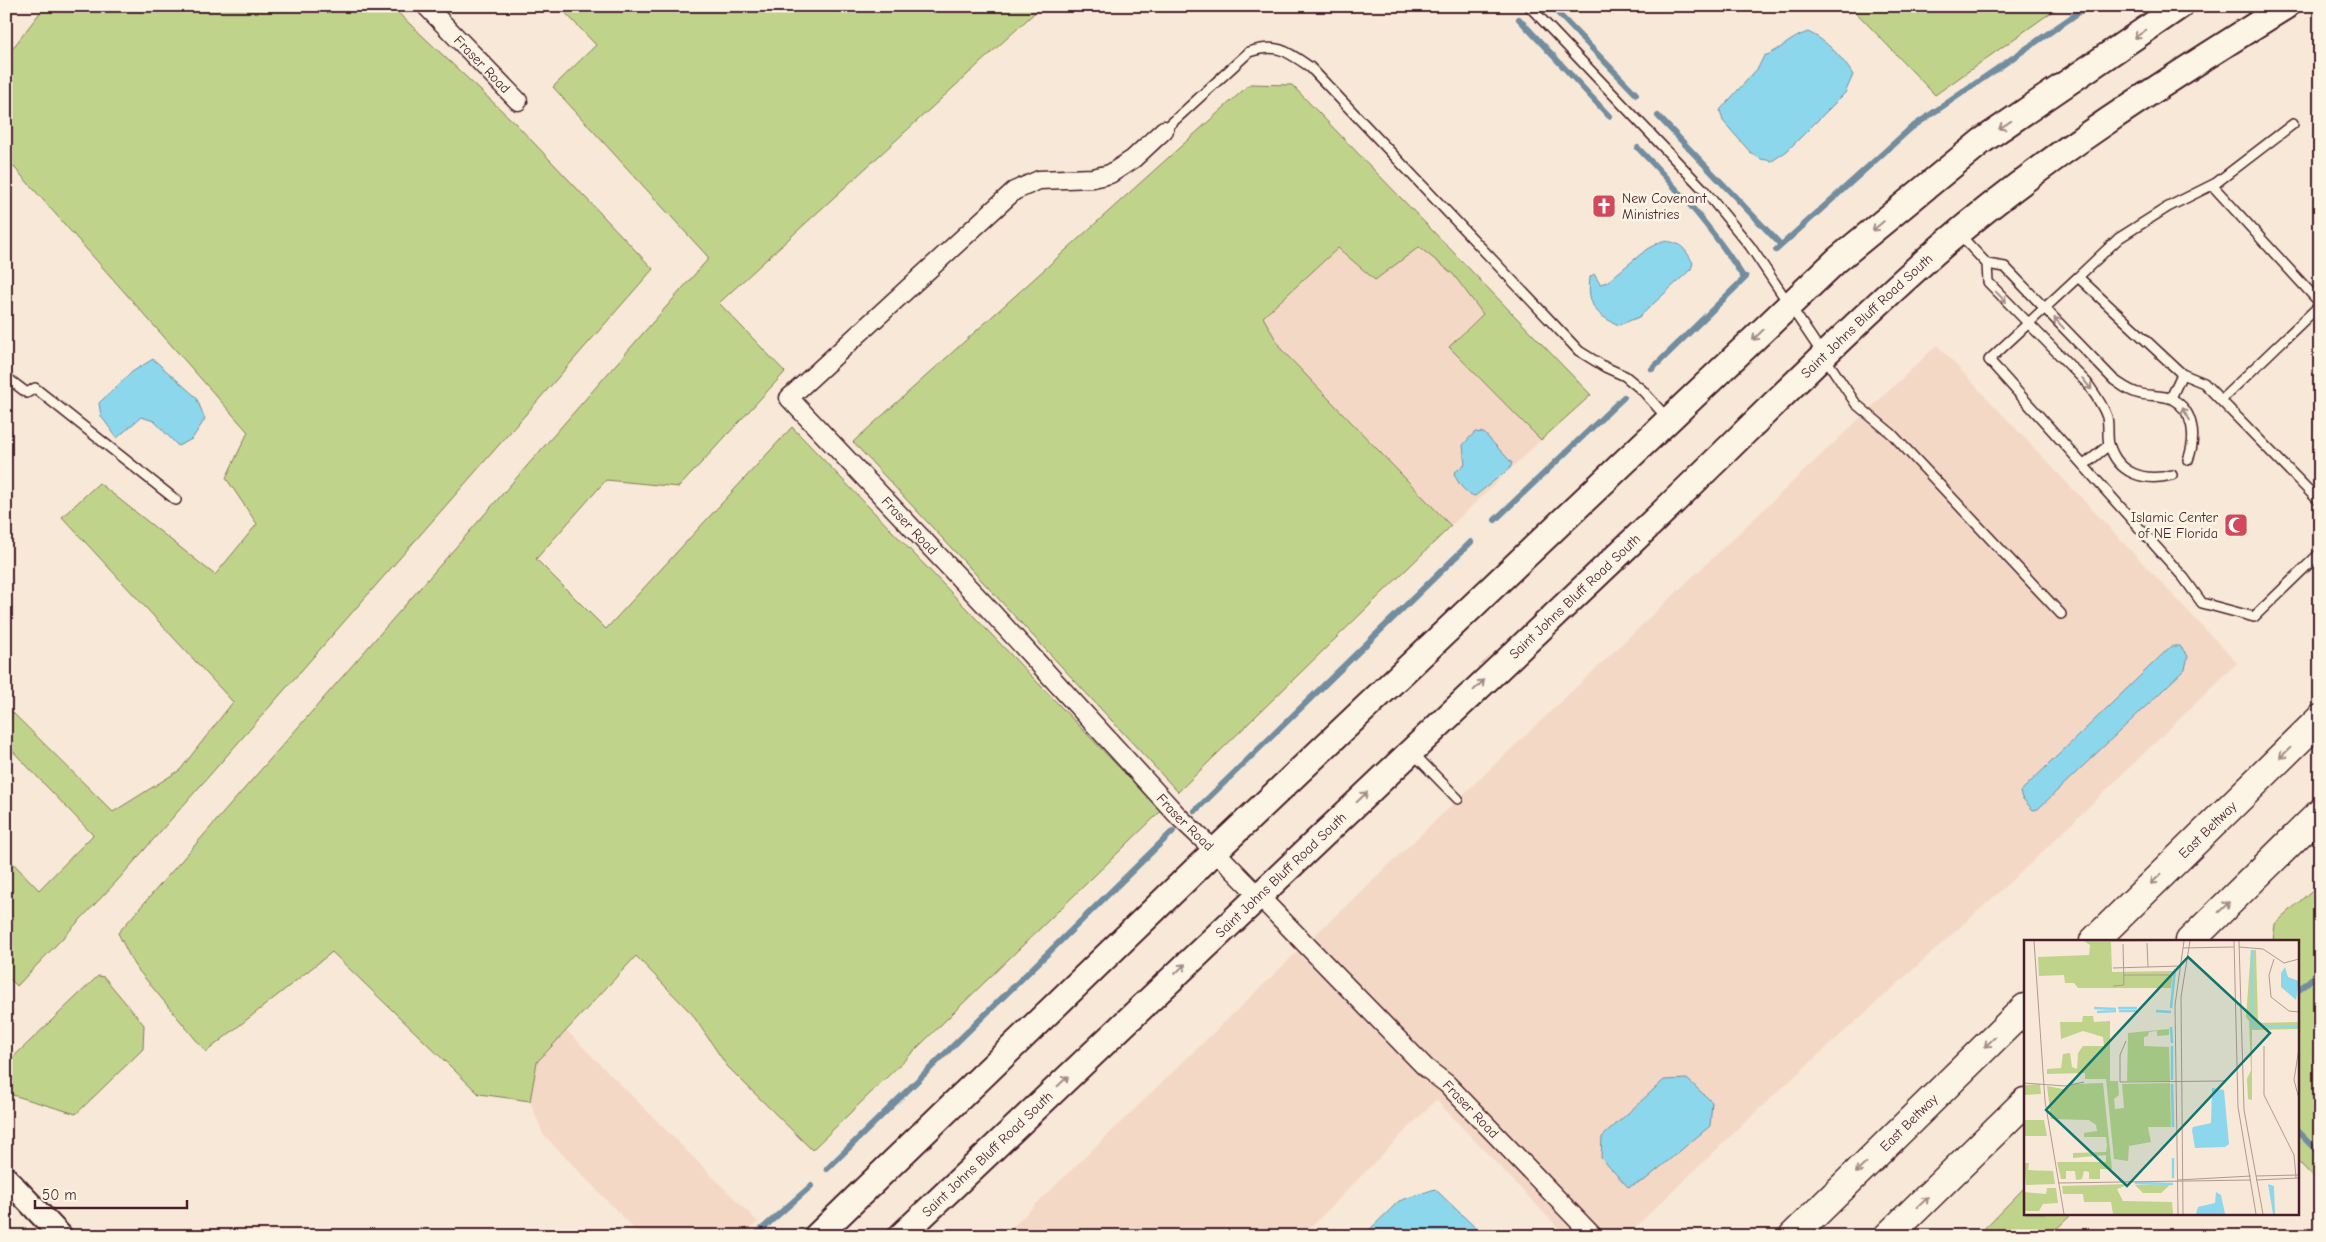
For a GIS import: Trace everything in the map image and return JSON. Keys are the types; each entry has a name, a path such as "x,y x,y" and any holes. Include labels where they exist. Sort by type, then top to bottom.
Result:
{"highway":[{"name":"East Beltway","path":"2095,940 2320,719"},
{"path":"2191,940 2320,814"},
{"name":"East Beltway","path":"1793,1236 2024,1009"},
{"path":"1888,1236 2024,1103"}],"main road":[{"path":"817,1236 1215,851 1837,260 1982,141 2180,6"},
{"name":"Saint Johns Bluff Road South","path":"901,1236 1410,750 1640,534 1823,356 1959,233 2057,157 2114,117 2286,6"}],"street":[{"name":"Fraser Road","path":"426,6 518,100"},
{"name":"Fraser Road","path":"1164,130 1133,159 1110,174 1093,178 1039,180 1014,191 789,398 986,606 1179,818 1215,851 1426,1068 1447,1084 1593,1236"},
{"path":"6,1178 61,1236"}],"lane":[{"path":"1530,6 1704,190 1750,246 1856,404 1892,434 2061,614"},
{"path":"1164,130 1249,52 1267,46 1291,54 1310,67 1579,351 1605,367 1625,376 1642,390 1669,420"},
{"path":"2294,124 2212,185 2168,207 2119,238 1989,360 2184,578 2202,603 2254,618 2320,553"},
{"path":"2212,185 2320,304 2221,400"},
{"path":"1959,233 1987,264 2005,267 2089,356 2121,385 2141,394 2171,398 2185,410 2191,421 2194,435 2193,448 2188,460"},
{"path":"1987,264 1988,282 2087,383 2098,399 2107,417 2109,445 2120,463 2132,473 2144,478 2157,479 2172,475"},
{"path":"2078,277 2182,374 2204,382 2320,502"},
{"path":"2171,398 2182,374"},
{"path":"6,376 27,393 35,388 176,500"},
{"path":"2084,465 2109,445"},
{"path":"1410,750 1458,799"}],"shaded area":[{"path":"1419,247 1453,274 1483,314 1449,347 1541,440 1451,526 1281,349 1263,317 1338,248 1375,280"},
{"path":"1937,345 2237,663 2030,864 1761,1107 1626,1236 1566,1236 1436,1100 1302,1236 1003,1236 1295,954"},
{"path":"566,1030 758,1222 743,1236 641,1236 543,1134 530,1101 537,1062"}],"green space":[{"path":"45,6 385,6 394,9 516,124 653,269 117,881 17,986 6,975 6,856 39,890 93,835 6,744 6,706 113,812 180,770 233,702 62,517 99,483 215,575 257,524 226,478 248,432 6,158 6,57"},
{"path":"559,6 1042,6 719,303 785,372 679,487 606,480 536,559 606,629 792,427 1161,811 812,1150 727,1066 692,1014 636,956 537,1062 530,1101 479,1094 332,952 206,1052 134,965 118,933 709,258 553,87 596,45"},
{"path":"1850,6 2060,6 1935,95"},
{"path":"1250,84 1292,85 1591,395 1541,440 1449,347 1483,314 1453,274 1419,247 1375,280 1338,248 1263,317 1281,349 1451,526 1178,792 853,442"},
{"path":"2320,883 2320,1184 2298,1161 2298,940 2273,940 2275,924"},
{"path":"98,976 104,977 144,1025 143,1049 76,1114 6,1093 6,1064"},
{"path":"2024,1188 2024,1214 2072,1214 2049,1236 1977,1236"}],"water":[{"path":"1808,32 1815,35 1834,50 1853,75 1845,93 1787,151 1772,161 1761,159 1751,153 1723,121 1720,110 1758,68 1764,56"},
{"path":"1662,241 1681,246 1693,263 1691,269 1639,317 1619,325 1604,317 1598,312 1591,301 1590,277 1594,274 1600,284 1607,282 1647,249"},
{"path":"153,359 196,397 205,419 192,439 178,446 154,421 141,417 117,438 101,416 99,403 132,372"},
{"path":"1475,432 1484,433 1512,463 1510,468 1475,496 1468,493 1462,487 1454,473 1465,464 1463,445"},
{"path":"2171,646 2180,646 2188,656 2185,669 2038,809 2033,810 2022,798 2020,792"},
{"path":"1687,1079 1712,1102 1710,1126 1645,1180 1628,1187 1601,1158 1602,1137 1664,1080"},
{"path":"1435,1189 1484,1236 1363,1236 1399,1201"}],"waterway":[{"path":"1551,6 1636,94"},
{"path":"1776,250 1911,128 2088,6"},
{"path":"1519,19 1609,116"},
{"path":"1658,116 1781,245"},
{"path":"1638,148 1695,210 1744,278"},
{"path":"1652,369 1746,277"},
{"path":"1495,520 1624,397"},
{"path":"1195,811 1471,542"},
{"path":"827,1169 1173,831"},
{"path":"2298,991 2320,971"},
{"path":"2298,1132 2320,1154"},
{"path":"754,1236 811,1186"}],"place":[{"name":"New Covenant Ministries","path":"1604,206"},
{"name":"Islamic Center of NE Florida","path":"2236,525"}]}
